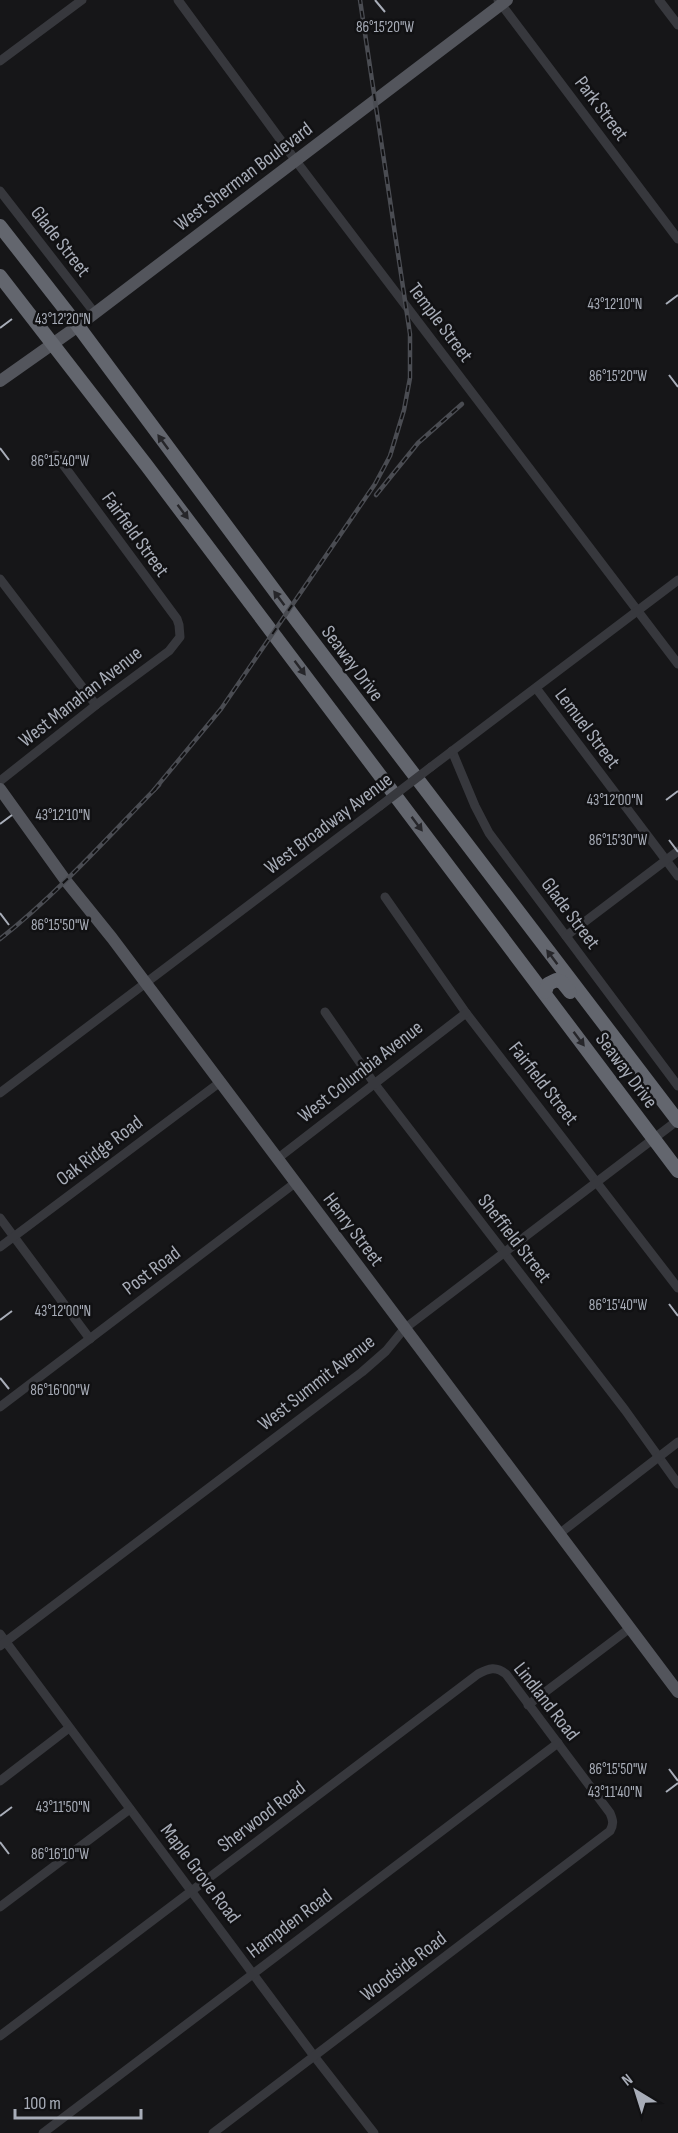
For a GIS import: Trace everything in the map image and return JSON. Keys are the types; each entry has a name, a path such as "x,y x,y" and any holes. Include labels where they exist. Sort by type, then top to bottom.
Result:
{"highway":[{"name":"Seaway Drive","path":"0,226 677,1123"},
{"path":"0,238 51,305 73,321"},
{"name":"Seaway Drive","path":"0,276 160,482 675,1166"},
{"path":"64,360 80,368 170,482 177,482 181,478 180,465"},
{"path":"544,992 551,981 562,982 677,1123"}],"main road":[{"name":"West Sherman Boulevard","path":"0,381 51,343 73,321 94,312 502,2"},
{"name":"Henry Street","path":"0,789 66,881 678,1692"}],"street":[{"path":"0,61 82,0"},
{"name":"Temple Street","path":"178,0 296,160 678,664"},
{"path":"659,0 678,25"},
{"name":"Park Street","path":"502,2 678,238"},
{"name":"Glade Street","path":"0,191 94,312"},
{"name":"Fairfield Street","path":"56,455 177,619 180,637"},
{"path":"0,579 96,705"},
{"name":"West Broadway Avenue","path":"0,1094 678,580"},
{"name":"West Manahan Avenue","path":"0,781 169,651 180,637"},
{"name":"Lemuel Street","path":"536,688 678,876"},
{"name":"Glade Street","path":"452,752 489,833 678,1086"},
{"path":"566,936 678,851"},
{"name":"Fairfield Street","path":"385,897 466,1012 678,1288"},
{"name":"Sheffield Street","path":"325,1012 374,1083 625,1410 678,1484"},
{"name":"West Columbia Avenue","path":"277,1159 466,1012"},
{"name":"Oak Ridge Road","path":"0,1247 219,1083"},
{"name":"West Summit Avenue","path":"2,1641 363,1372 386,1351 404,1329 653,1138 677,1123"},
{"name":"Post Road","path":"0,1407 295,1183"},
{"path":"0,1218 90,1339"},
{"path":"559,1534 678,1442"},
{"path":"528,1705 630,1628"},
{"name":"Maple Grove Road","path":"2,1641 374,2133"},
{"name":"Lindland Road","path":"487,1669 500,1669 506,1674 610,1813 613,1826"},
{"name":"Sherwood Road","path":"0,2036 487,1669"},
{"path":"0,1781 69,1728"},
{"name":"Hampden Road","path":"42,2133 558,1743"},
{"path":"0,1907 130,1809"},
{"name":"Woodside Road","path":"213,2133 606,1835 613,1826"}],"railway":[{"path":"154,790 221,709 375,484 390,456 404,410 410,378 410,334 360,0"},
{"path":"376,495 418,443 462,404"},
{"path":"0,939 62,884 159,785"}]}
